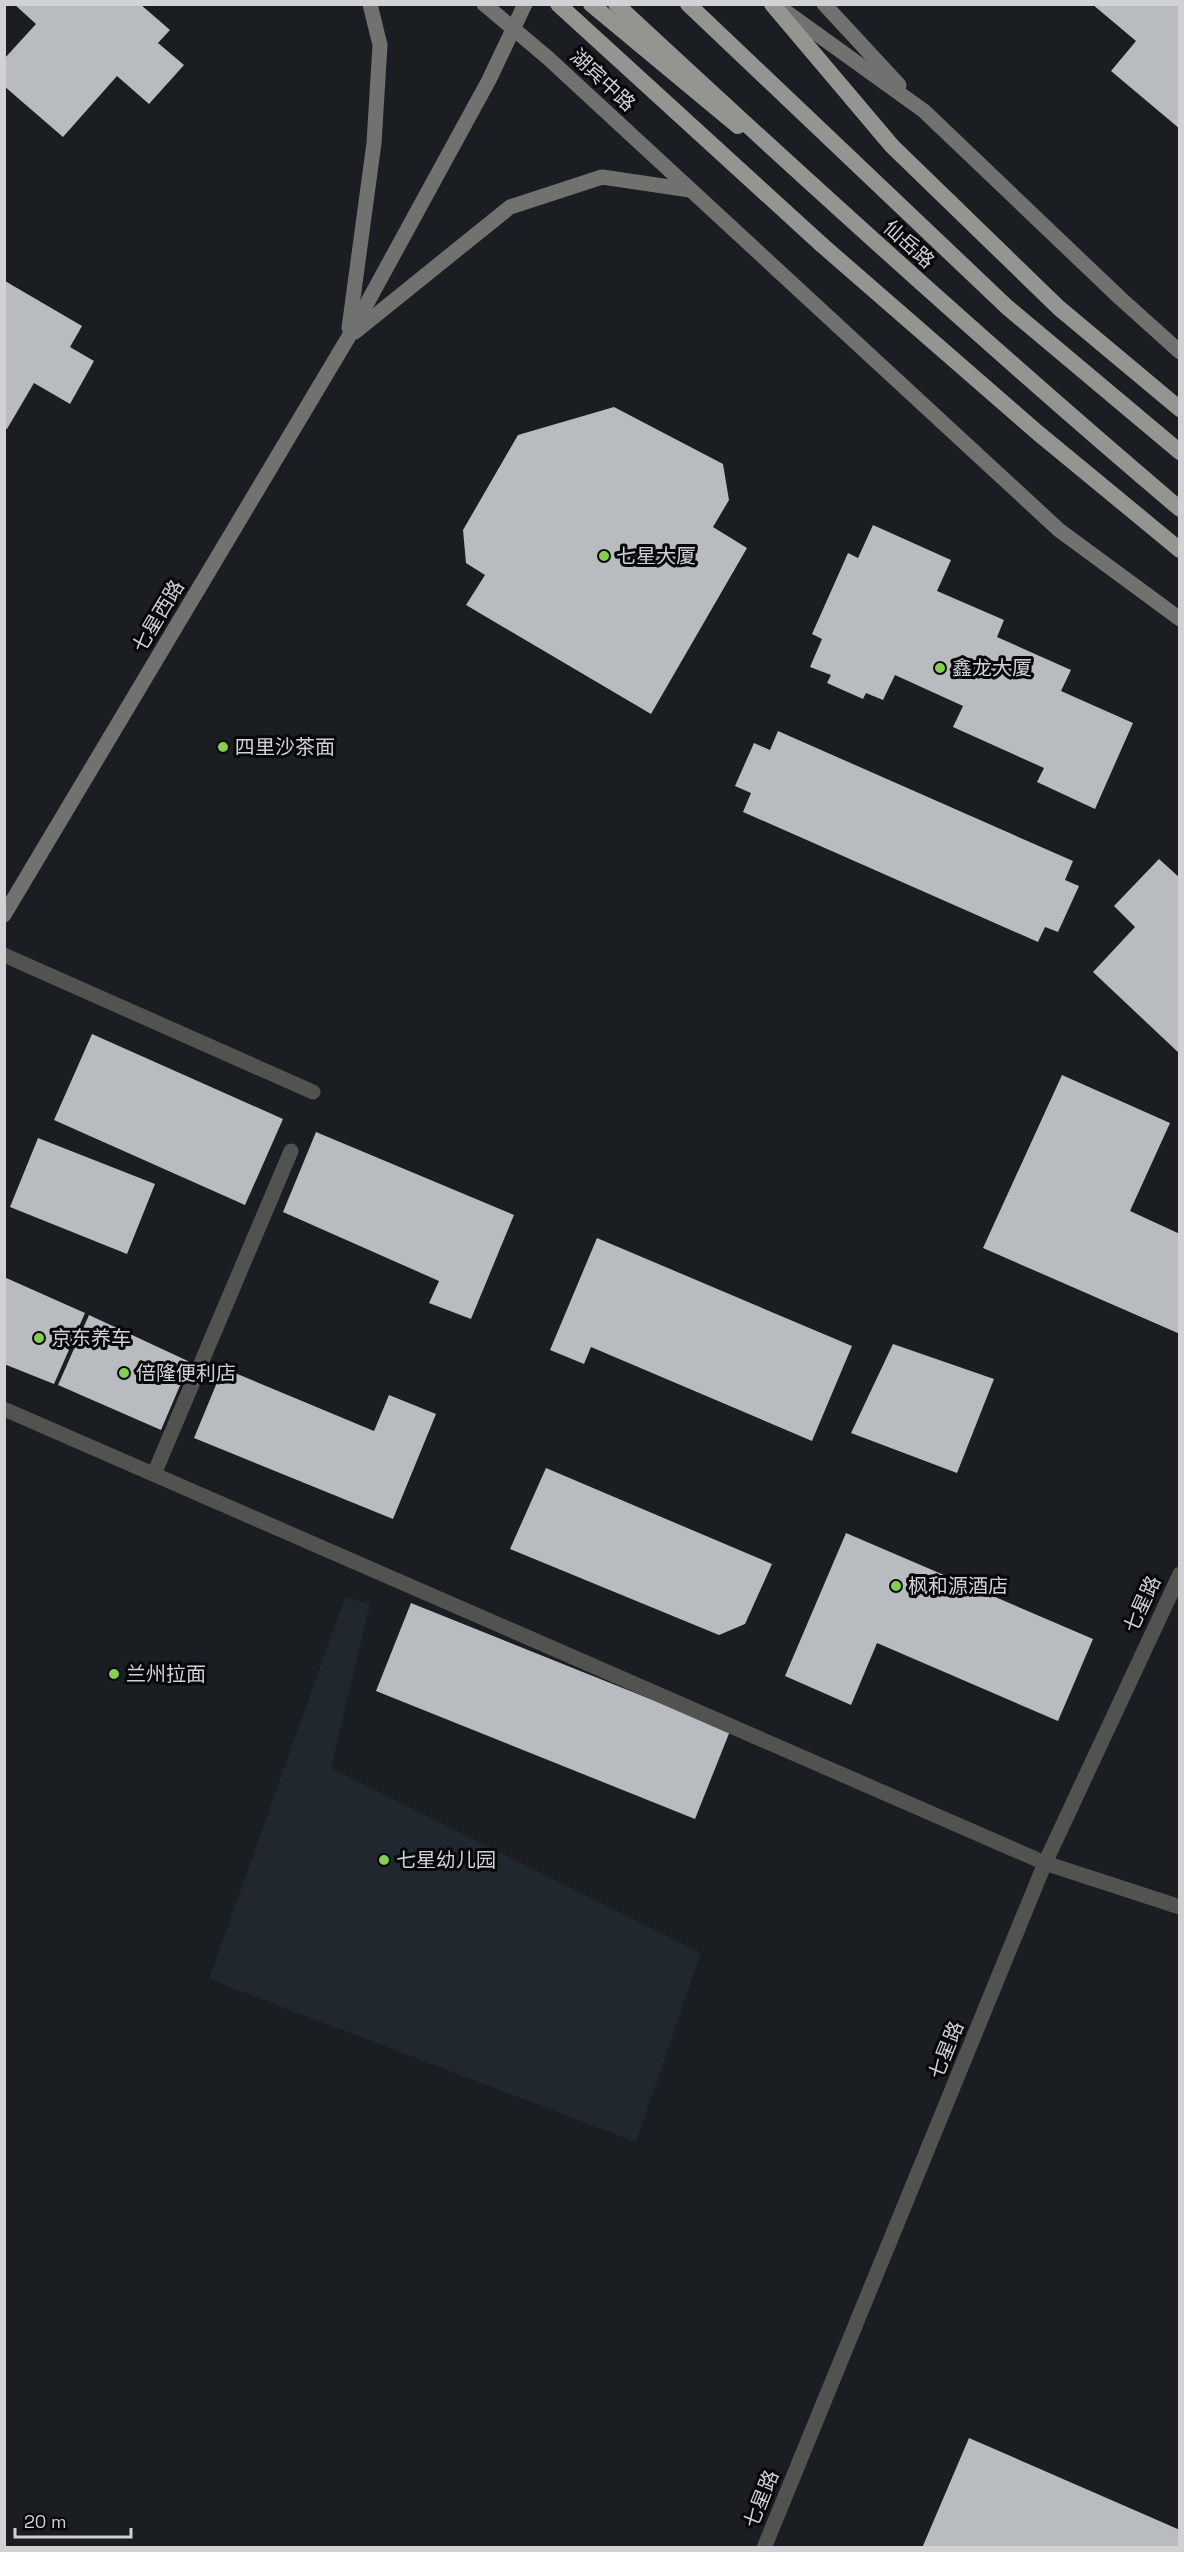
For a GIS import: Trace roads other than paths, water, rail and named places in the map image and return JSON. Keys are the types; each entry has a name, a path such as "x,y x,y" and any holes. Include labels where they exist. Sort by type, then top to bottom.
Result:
{"highway":[{"path":"558,4 822,245 1038,433 1179,550"},
{"path":"591,4 836,208"},
{"name":"仙岳路","path":"616,4 836,208 1054,402 1179,509"},
{"name":"仙岳路","path":"688,4 1007,307 1179,452"},
{"path":"774,4 892,146 1059,308 1179,410"}],"main road":[{"path":"348,338 374,143 380,45 370,4"},
{"name":"湖宾中路","path":"484,4 690,190 1059,530 1179,619"},
{"name":"七星西路","path":"4,915 348,338 489,80 525,4"},
{"path":"774,4 924,111"},
{"path":"824,4 924,111 1120,298 1179,351"},
{"path":"348,338 510,207 602,177 690,190"}],"street":[{"path":"4,955 313,1092"},
{"path":"154,1474 291,1151"},
{"path":"4,1409 1046,1863 1179,1906"},
{"name":"七星路","path":"764,2547 1046,1863 1179,1574"}],"place":[{"name":"七星大厦","path":"604,556"},
{"name":"鑫龙大厦","path":"940,668"},
{"name":"四里沙茶面","path":"223,747"},
{"name":"京东养车","path":"39,1338"},
{"name":"倍隆便利店","path":"124,1373"},
{"name":"枫和源酒店","path":"896,1586"},
{"name":"兰州拉面","path":"114,1674"},
{"name":"七星幼儿园","path":"384,1860"}]}
